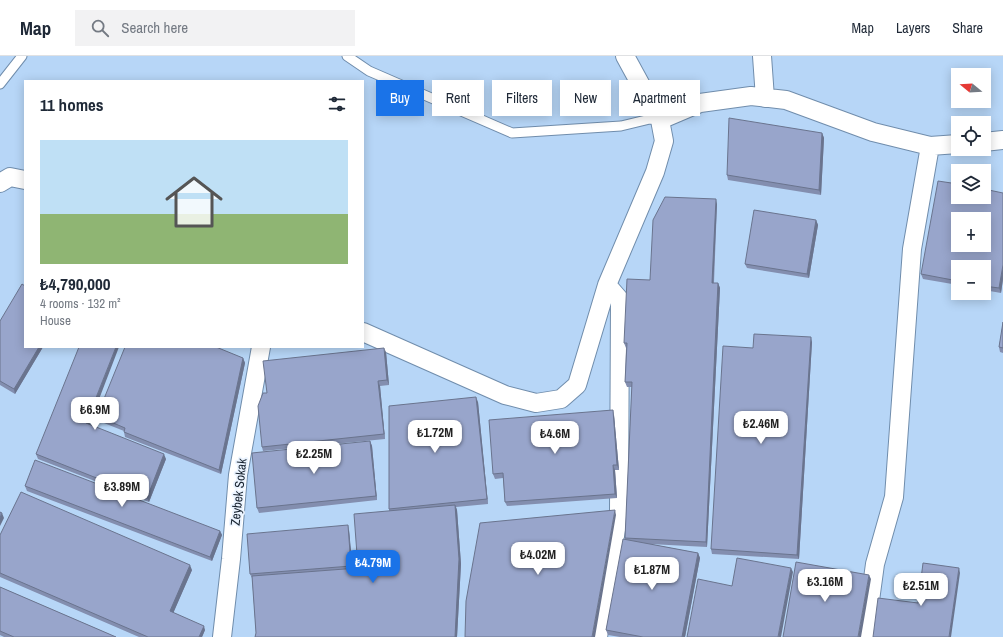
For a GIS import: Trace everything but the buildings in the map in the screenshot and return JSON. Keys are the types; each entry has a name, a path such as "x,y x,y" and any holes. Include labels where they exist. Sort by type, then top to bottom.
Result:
{"street":[{"path":"364,332 506,395 536,403 561,399 577,385 607,284 655,172 664,141 660,120 625,56"},
{"path":"762,56 765,98"},
{"path":"660,120 700,103 751,96 786,100 873,132 930,146 951,144"},
{"path":"991,141 1003,140"},
{"path":"865,637 875,564 894,498 912,249 930,146"},
{"path":"0,183 10,177 24,180"},
{"path":"598,637 619,512 620,300 607,284"},
{"name":"Zeybek Sokak","path":"222,637 231,560 238,474 261,348"}],"lane":[{"path":"0,84 22,56"},
{"path":"347,56 369,71 512,134 621,126 650,119 660,120"}]}
